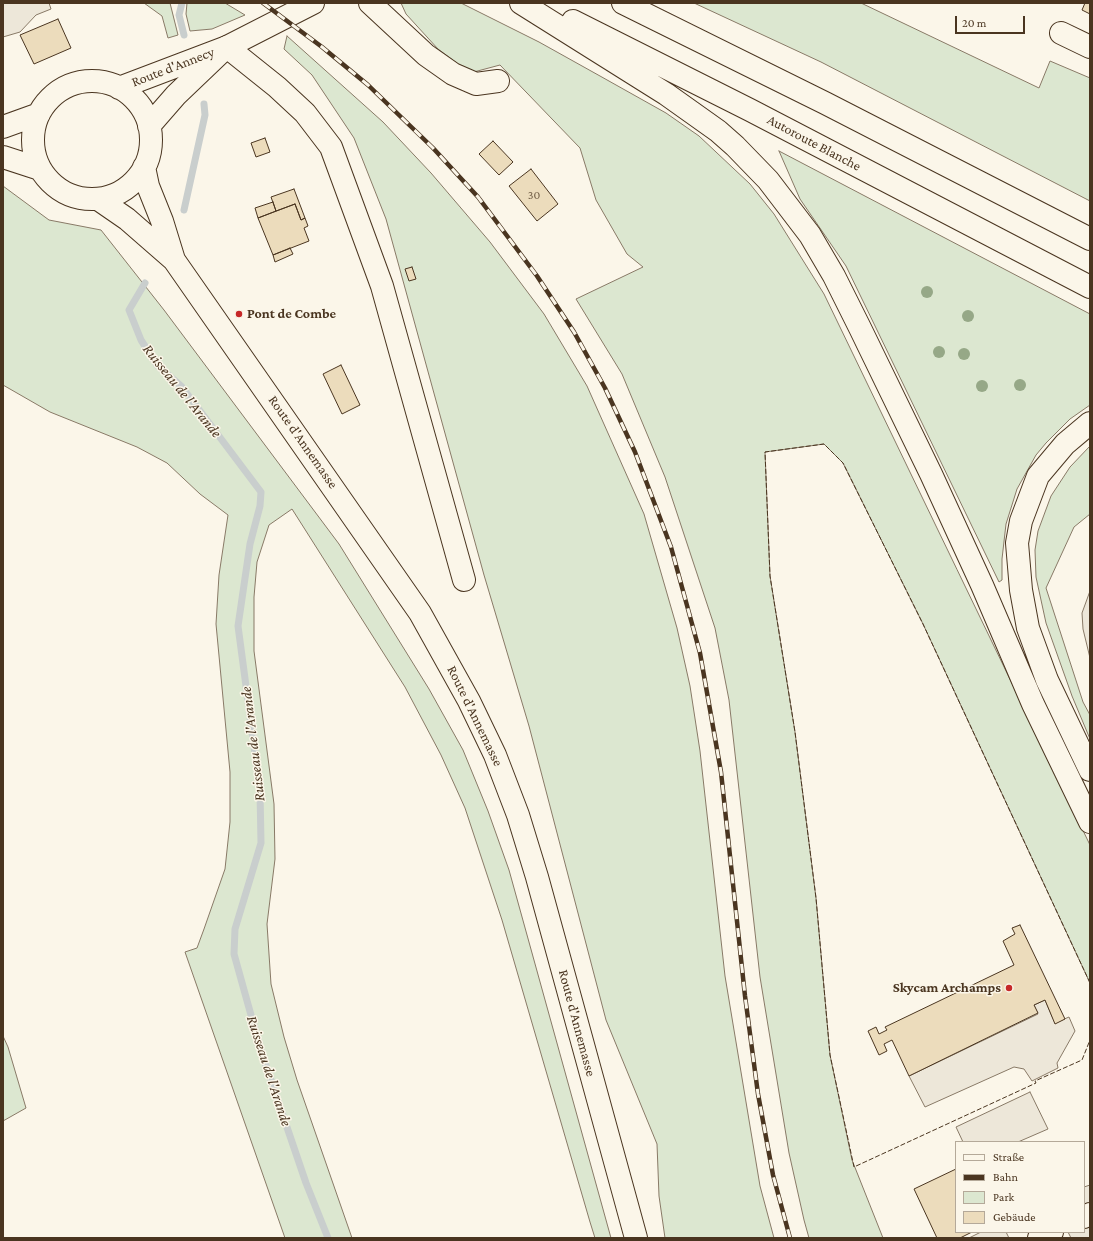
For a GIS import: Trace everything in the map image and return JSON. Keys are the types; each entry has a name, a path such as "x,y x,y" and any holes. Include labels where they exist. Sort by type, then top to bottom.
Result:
{"main road":[{"name":"Route d'Annecy","path":"120,88 227,47 312,3"},
{"path":"370,3 426,55 453,74 476,84 498,81"},
{"path":"521,3 666,94 718,131 768,180 810,235 834,276 930,474 982,584 1033,704 1090,822"},
{"name":"Autoroute Blanche","path":"535,3 743,106 1090,287"},
{"path":"623,3 825,103 1090,239"},
{"path":"1061,33 1090,47"},
{"name":"Route d'Annecy","path":"149,126 180,91 227,47"},
{"path":"227,47 277,86 305,113 331,147 382,286 464,580"},
{"path":"96,81 108,83 120,88 138,104 149,126 150,149 144,167 133,182 110,196 98,199 84,199 65,192 48,180 40,169 36,159 32,137 39,114 52,96 73,84 96,81"},
{"path":"3,127 39,114"},
{"path":"3,157 40,169"},
{"name":"Route d'Annemasse","path":"144,167 148,186 174,260"},
{"name":"Route d'Annemasse","path":"98,199 127,219 174,260 412,601 470,700 500,768 518,816 537,876 636,1238"},
{"path":"1090,422 1065,444 1038,476 1028,498 1021,521 1018,543 1018,565 1028,628 1047,680 1090,770"}],"green space":[{"path":"144,3 170,3 178,35 168,38 162,16"},
{"path":"187,3 225,3 245,15 212,29 190,31 186,14"},
{"path":"401,3 461,3 539,42 666,113 699,136 750,184 774,214 824,294 1090,845 1090,983 923,624 843,463 824,444 765,452 770,576 795,732 816,898 830,1055 852,1160 883,1238 809,1238 789,1153 760,977 729,700 715,628 665,477 622,374 576,299 643,267 627,254 596,200 580,148 500,65 470,73 438,49 406,14"},
{"path":"694,3 861,3 1039,88 1050,61 1090,78 1090,201 821,62"},
{"path":"287,36 383,122 431,173 490,242 544,314 587,386 644,514 677,628 690,686 700,751 725,976 760,1186 774,1238 665,1238 659,1196 657,1144 606,1020 529,726 484,575 386,219 354,138 312,75 284,49"},
{"path":"779,151 1090,314 1090,405 1070,419 1046,443 1036,455 1017,489 1006,524 1002,559 1002,580 999,582 846,266 800,199"},
{"path":"3,186 49,220 101,230 164,310 339,544 429,689 463,750 488,811 509,870 611,1238 595,1238 502,920 465,808 441,755 405,687 292,509 269,525 257,562 254,597 254,651 274,804 275,859 267,924 271,984 284,1037 297,1080 352,1238 285,1238 185,952 197,948 225,869 230,822 230,772 216,624 219,575 228,515 200,494 167,463 137,447 50,412 3,385"},
{"path":"1090,446 1090,514 1074,527 1046,588 1083,702 1090,715 1090,739 1072,696 1046,623 1036,577 1035,550 1038,531 1051,496 1070,467"},
{"path":"3,1036 8,1047 26,1108 3,1121"}],"shaded area":[{"path":"3,3 49,3 51,9 36,15 20,32 3,37"},
{"path":"1090,591 1090,658 1083,629 1082,613"},
{"path":"1045,1000 1055,1023 1069,1017 1075,1031 1057,1063 1058,1068 1032,1081 1024,1069 1014,1067 925,1107 909,1076 1038,1014 1034,1005"},
{"path":"1030,1092 1048,1129 1020,1141 963,1141 956,1127"},
{"path":"1090,1185 1090,1238 1071,1238 1068,1233 1085,1233 1085,1187"},
{"path":"979,1233 1006,1233 1009,1238 969,1238"}],"building":[{"path":"1085,3 1090,3 1090,14 1082,10"},
{"path":"58,19 71,48 34,64 20,35"},
{"path":"265,138 270,152 256,157 251,143"},
{"path":"493,141 513,162 499,175 479,154"},
{"path":"531,169 558,204 537,221 509,186"},
{"path":"294,189 305,218 301,220 295,204 276,211 271,197"},
{"path":"273,202 276,211 258,218 255,208"},
{"path":"295,204 301,220 305,218 308,226 304,228 309,241 273,255 258,218"},
{"path":"290,248 293,254 275,262 273,255"},
{"path":"412,267 416,279 409,281 405,269"},
{"path":"341,365 360,405 342,414 323,374"},
{"name":"Skycam Archamps","path":"1020,925 1065,1019 1055,1024 1045,1000 1034,1005 1038,1013 909,1076 892,1040 884,1044 887,1051 879,1055 868,1031 876,1027 879,1034 887,1030 885,1027 1014,965 1003,941 1015,934 1012,928"},
{"path":"955,1169 955,1233 970,1233 960,1238 937,1238 914,1189"}],"waterway":[{"name":"Ruisseau de l'Arande","path":"182,3 179,15 184,35"},
{"name":"Ruisseau de l'Arande","path":"184,210 205,115 204,104"},
{"name":"Ruisseau de l'Arande","path":"145,283 129,310 141,340 157,365 182,387 261,492 260,506 250,544 238,626 260,791 261,843 235,929 234,954 261,1051 306,1183 328,1238"}],"railway":[{"path":"263,3 322,47 368,85 433,148 478,197 537,276 574,332 605,388 635,452 671,547 700,653 721,772 745,996 758,1094 773,1175 790,1238"}],"fence":[{"path":"1090,983 923,624 843,463 824,444 765,452 770,576 795,732 816,898 830,1055 854,1167 1036,1083 1035,1081 1082,1060 1090,1040"}],"place":[{"name":"Pont de Combe","path":"239,314"},
{"name":"Skycam Archamps","path":"1009,988"}]}
